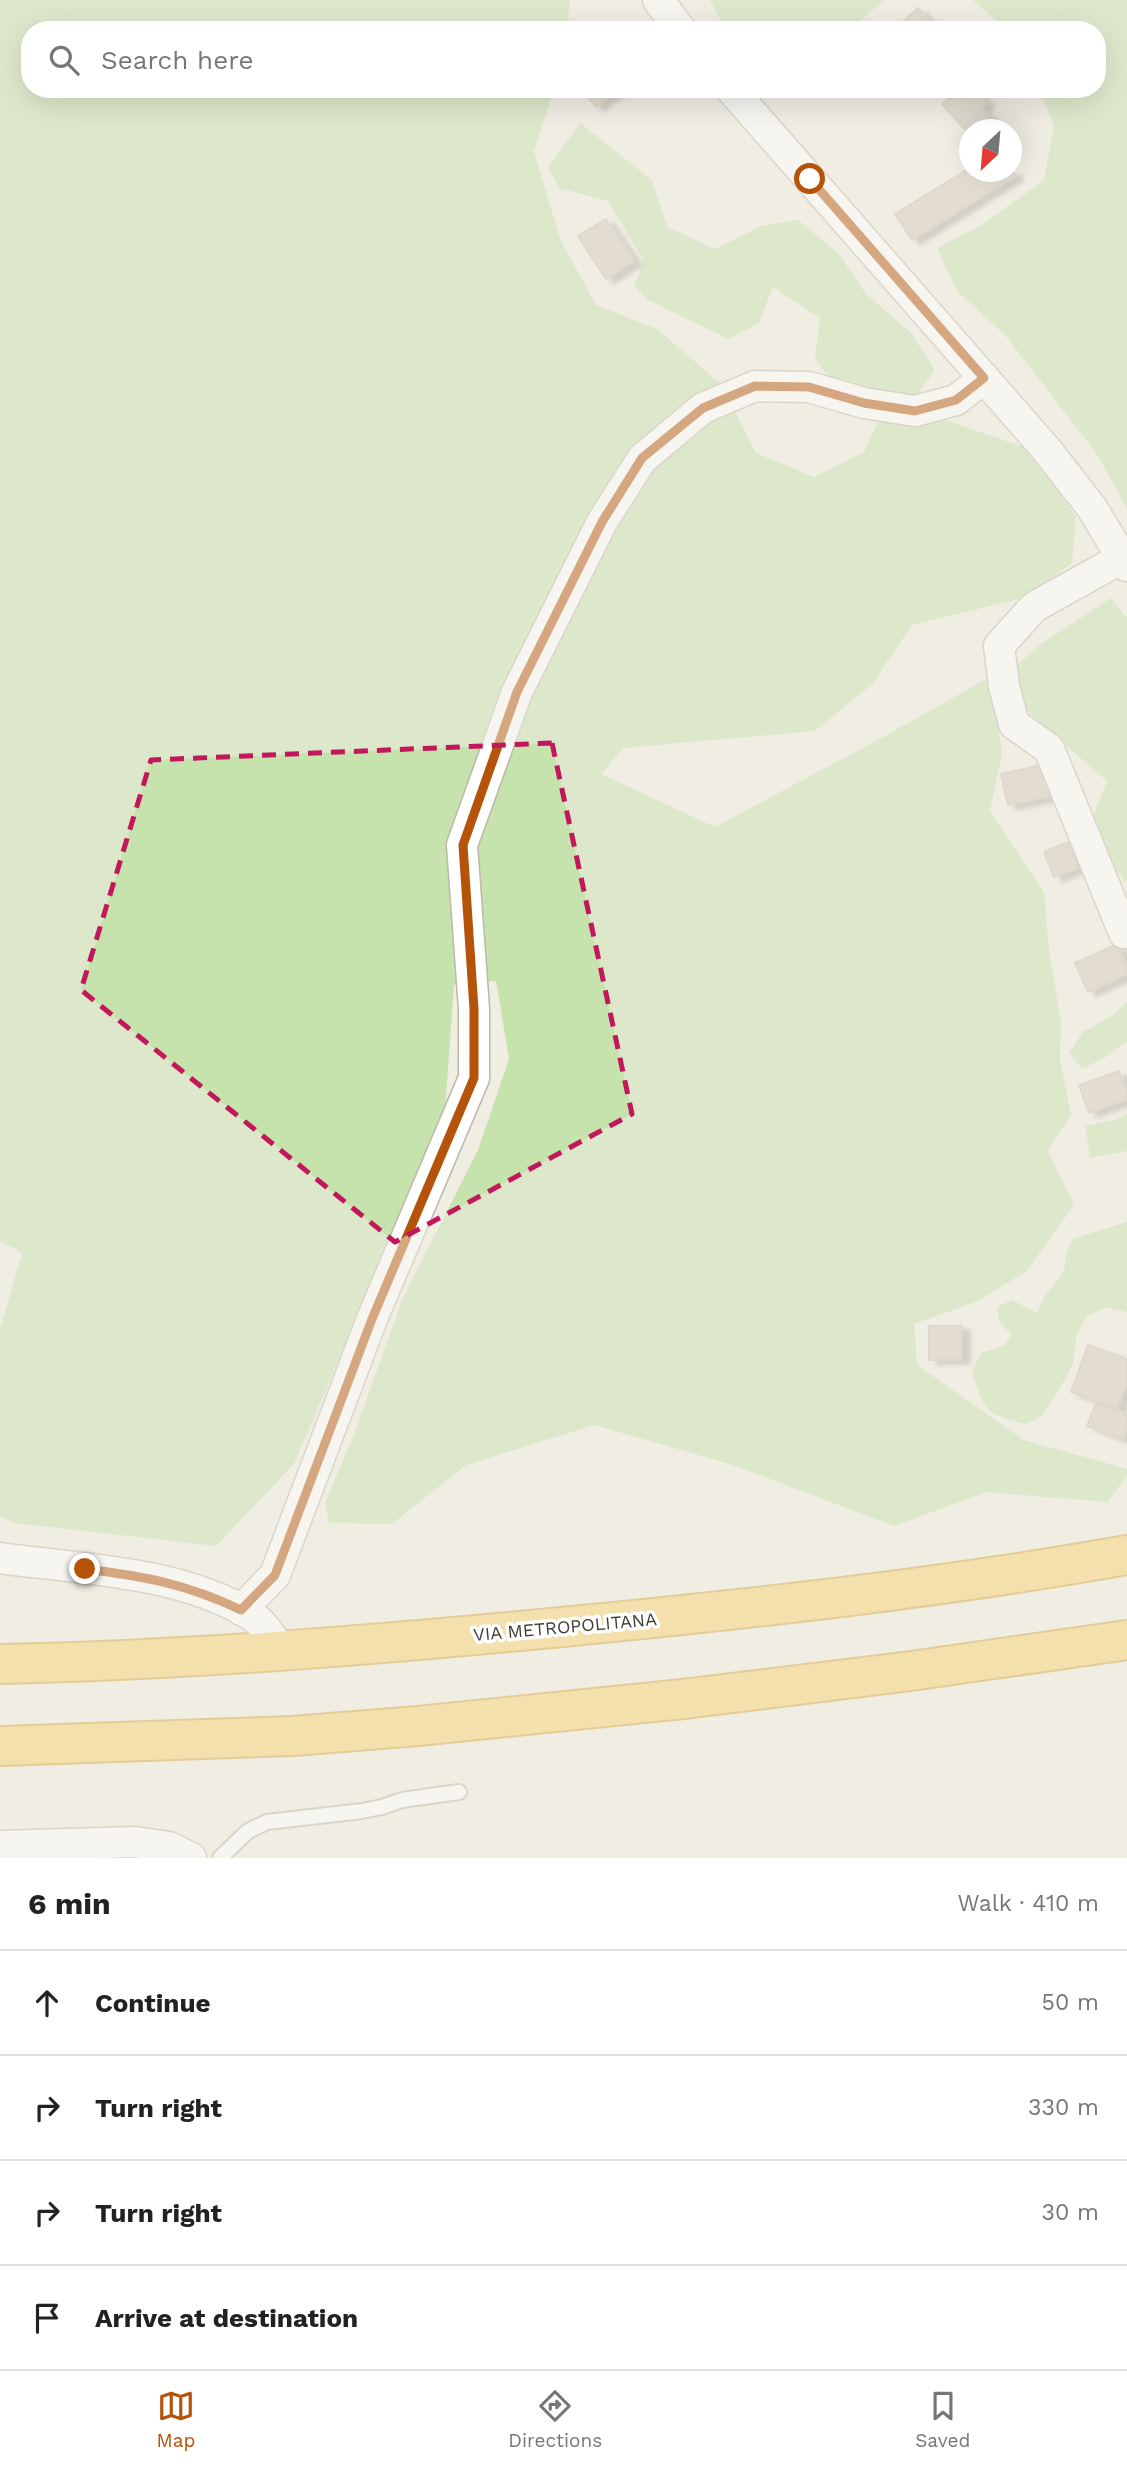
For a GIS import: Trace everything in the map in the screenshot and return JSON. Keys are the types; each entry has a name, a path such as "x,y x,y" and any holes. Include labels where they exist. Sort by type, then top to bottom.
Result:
{"highway":[{"name":"VIA METROPOLITANA","path":"0,1664 86,1662 414,1642 676,1616 902,1589 1127,1555"},
{"path":"0,1746 293,1736 431,1724 683,1699 884,1675 1127,1640"}],"street":[{"path":"658,0 674,21"},
{"path":"739,98 1054,459 1091,508 1124,562 1034,607 999,646 1004,686 1014,724 1049,748 1124,933"},
{"path":"241,1610 275,1575 372,1319 474,1078 474,1009 463,845 517,692 602,522 642,458 703,408 755,386 809,387 864,403 915,411 956,400 984,378"},
{"path":"0,1558 144,1576 209,1594 253,1616 282,1651"},
{"path":"0,1846 135,1842 169,1847 191,1858"}],"lane":[{"path":"220,1858 248,1831 267,1822 362,1811 402,1800 459,1792"}],"highlighted area":[{"path":"552,743 632,1114 395,1242 81,990 151,760"}],"green space":[{"path":"0,0 570,0 568,21 21,21 21,98 551,98 534,151 560,239 596,305 657,329 721,384 756,453 814,477 864,452 880,417 948,421 1030,449 1076,517 1072,563 1023,598 912,625 872,684 815,731 623,748 601,774 715,827 990,677 1002,753 990,811 1044,892 1049,949 1061,1021 1060,1060 1071,1115 1048,1151 1074,1205 1027,1271 976,1302 914,1324 917,1365 1024,1440 1127,1469 1127,1475 1108,1502 987,1492 894,1526 733,1465 594,1425 466,1465 392,1524 329,1523 325,1502 355,1432 402,1300 478,1150 509,1059 496,981 454,985 445,1111 294,1464 216,1546 14,1523 0,1516 0,1329 22,1253 0,1241"},
{"path":"710,0 885,0 859,21 721,21"},
{"path":"972,0 1127,0 1127,508 1096,453 1005,335 957,291 937,248 982,225 1044,180 1054,125 1043,98 1106,98 1106,21 998,21"},
{"path":"580,123 652,180 667,227 715,249 761,226 798,220 839,254 866,294 910,332 935,370 915,397 855,388 830,379 815,359 820,318 773,287 759,323 728,339 647,299 634,286 644,261 608,201 559,188 548,167"},
{"path":"1111,598 1127,618 1127,883 1098,848 1094,814 1107,781 1038,721 1017,699 1016,666 1041,644"},
{"path":"1127,1002 1127,1041 1106,1057 1082,1069 1069,1053 1083,1032 1113,1015"},
{"path":"1127,1114 1127,1151 1090,1158 1085,1126 1114,1120"},
{"path":"1127,1222 1127,1312 1106,1307 1086,1317 1076,1337 1073,1364 1043,1415 1027,1424 1003,1418 989,1410 972,1372 981,1353 1004,1346 1012,1335 999,1322 997,1307 1012,1300 1037,1313 1044,1297 1064,1271 1066,1254 1072,1239"}],"building":[{"path":"918,8 930,21 904,21"},
{"path":"588,98 607,98 596,107"},
{"path":"949,98 983,98 987,103 981,108 990,117 959,119 959,123 942,104"},
{"path":"959,175 959,182 1005,182 912,240 895,214"},
{"path":"606,219 634,261 606,279 578,236"},
{"path":"1046,764 1053,796 1008,805 1001,774"},
{"path":"1068,842 1078,868 1054,877 1044,852"},
{"path":"1117,944 1127,967 1127,974 1088,992 1075,963"},
{"path":"1119,1071 1127,1099 1089,1113 1079,1085"},
{"path":"929,1326 962,1326 962,1359 929,1360"},
{"path":"1088,1345 1127,1359 1127,1381 1117,1409 1071,1392"},
{"path":"1096,1403 1127,1414 1123,1439 1087,1426"}],"route":[{"path":"85,1569 144,1576 209,1594 241,1610 275,1575 372,1319 474,1078 474,1009 463,845 517,692 602,522 642,458 703,408 755,386 809,387 864,403 915,411 956,400 984,378 810,179"}]}
